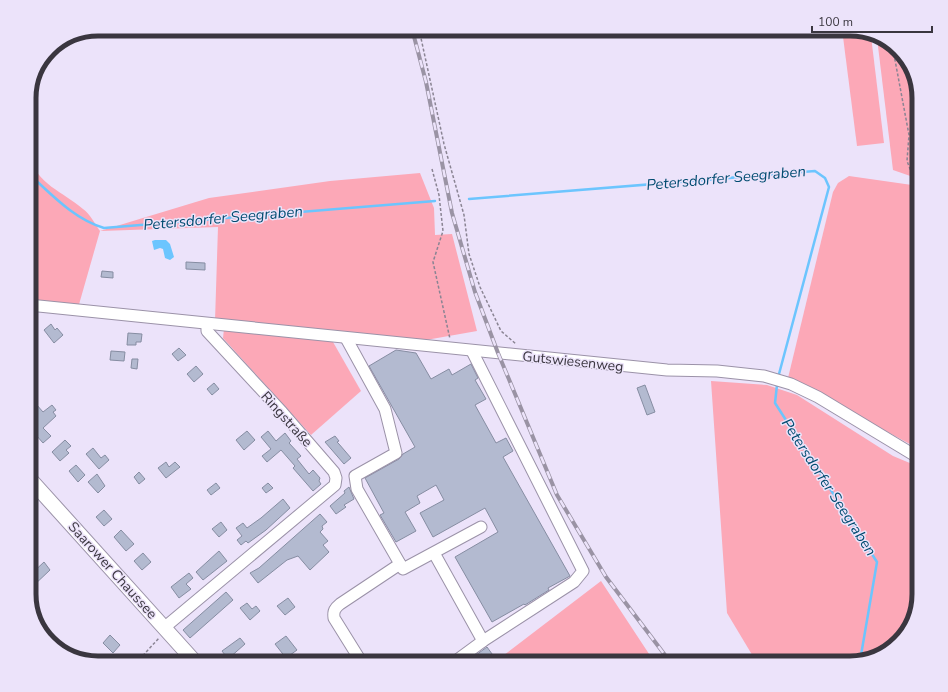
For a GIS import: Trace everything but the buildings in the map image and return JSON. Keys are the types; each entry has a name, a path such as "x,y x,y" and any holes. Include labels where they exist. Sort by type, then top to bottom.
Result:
{"main road":[{"name":"Saarower Chaussee","path":"36,486 190,656"}],"street":[{"path":"36,306 207,324"},
{"name":"Gutswiesenweg","path":"207,324 667,370 764,376 791,384 818,397 912,454"},
{"name":"Ringstraße","path":"166,628 335,485 336,478 334,472 282,412 207,331 207,324"},
{"path":"346,338 385,409 396,453 355,476 358,489 403,569 481,527"},
{"path":"463,656 574,582 583,571 472,351"},
{"path":"434,553 483,641"},
{"path":"358,656 334,618 335,608 400,564"}],"path":[{"path":"420,36 444,144 464,215 469,254 480,287 501,331 529,357"},
{"path":"894,54 909,135 907,161 912,174"},
{"path":"432,169 439,194 443,231 433,262 453,349"},
{"path":"142,656 166,628"}],"shaded area":[{"path":"843,36 871,40 884,143 857,146"},
{"path":"878,42 888,49 899,60 906,71 911,86 912,177 893,170"},
{"path":"36,171 52,187 86,211 100,231 78,308 36,303"},
{"path":"420,173 434,208 435,235 452,234 477,331 426,340 215,321 218,227 100,231 209,198 330,181"},
{"path":"849,176 912,185 912,445 788,378 833,192 838,183"},
{"path":"224,329 333,342 361,391 311,435 223,338"},
{"path":"711,381 767,385 797,395 893,456 912,464 911,606 906,621 899,632 888,643 877,650 866,654 850,656 753,656 727,613"},
{"path":"601,581 650,656 503,656"}],"water":[{"path":"166,240 170,244 174,257 170,260 165,258 163,249 160,248 154,250 152,241"}],"waterway":[{"name":"Petersdorfer Seegraben","path":"469,199 815,171 825,178 829,187 779,374"},
{"name":"Petersdorfer Seegraben","path":"36,180 64,206 83,219 104,228 435,201"},
{"name":"Petersdorfer Seegraben","path":"777,385 775,403 877,562 861,655"}],"railway":[{"path":"414,36 426,82 452,213 475,292 498,353 557,495 606,577 666,656"}]}
